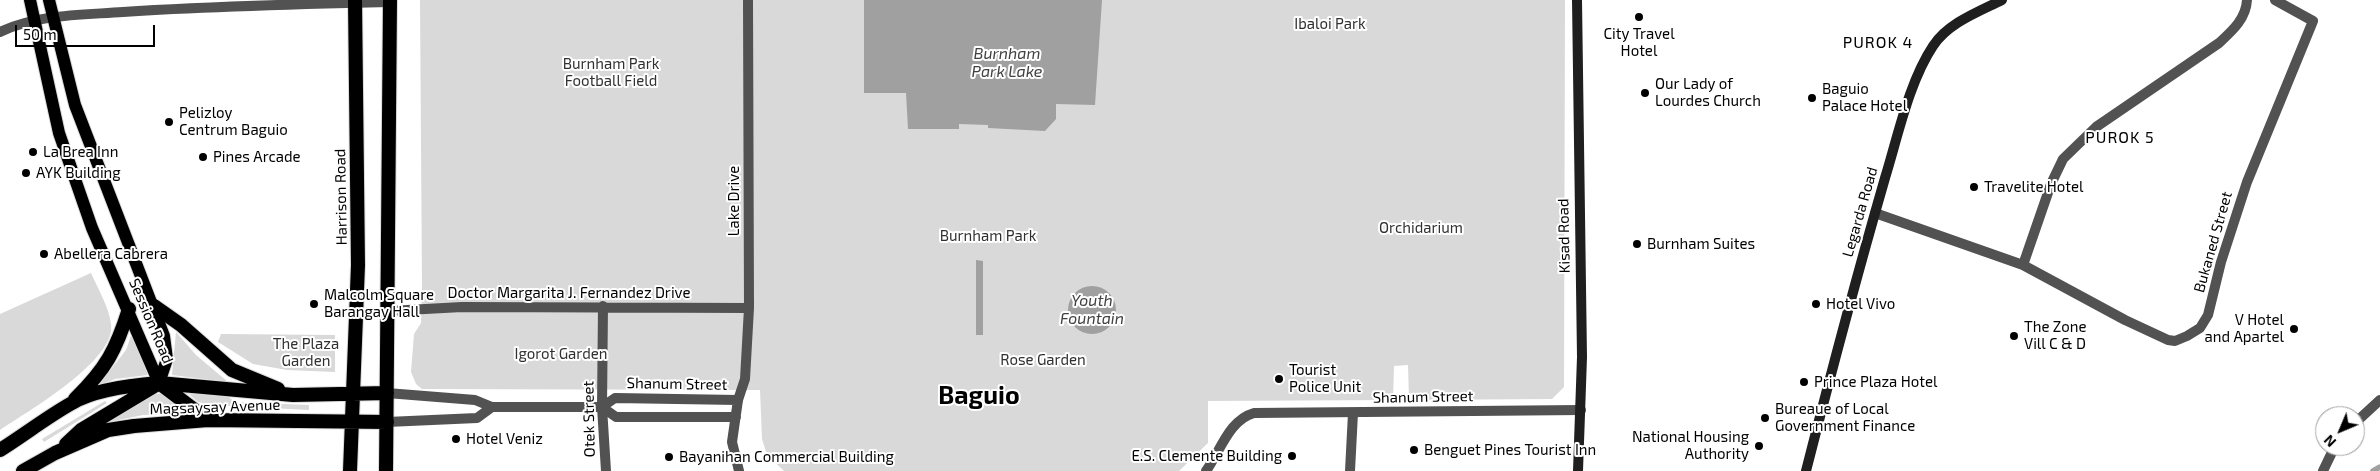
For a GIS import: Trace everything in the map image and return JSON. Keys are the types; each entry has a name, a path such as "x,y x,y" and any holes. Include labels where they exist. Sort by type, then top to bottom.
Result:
{"highway":[{"path":"386,471 389,311 390,1"},
{"name":"Harrison Road","path":"350,471 355,394 358,265 355,2"},
{"path":"154,306 182,325 232,370 293,395"},
{"path":"73,401 99,376 118,344 129,309"},
{"path":"55,453 82,430 159,383 208,420"},
{"name":"Magsaysay Avenue","path":"0,450 73,401 116,389 159,383 293,395 387,393"},
{"name":"Magsaysay Avenue","path":"24,471 55,453 108,430 134,426 208,420 387,422"}],"main road":[{"name":"Session Road","path":"30,0 59,134 92,228 129,309 159,383"},
{"name":"Session Road","path":"49,0 75,105 164,336 167,359 159,383"},
{"name":"Kisad Road","path":"1577,0 1581,410 1578,471"},
{"name":"Legarda Road","path":"1806,471 1875,213 1922,64 1934,44 1952,26 2002,0"}],"street":[{"name":"Lake Drive","path":"738,400 745,379 749,308 748,0"},
{"path":"2023,264 2051,184 2062,160 2096,127 2219,43 2234,29 2247,11 2247,0"},
{"name":"Bukaned Street","path":"1875,213 2023,264 2125,320 2168,340 2187,336 2200,328 2208,315 2221,262 2247,182 2313,21 2275,0"},
{"path":"0,32 12,26 34,20 203,3 390,1"},
{"name":"Otek Street","path":"603,306 602,407 606,471"},
{"name":"Doctor Margarita J. Fernandez Drive","path":"389,311 462,307 749,308"},
{"name":"Shanum Street","path":"387,393 475,400 492,407 602,407 615,398 738,400 732,442 739,471"},
{"path":"2365,414 2380,400"},
{"name":"Shanum Street","path":"387,422 477,418 492,407"},
{"name":"Shanum Street","path":"602,407 616,417 736,417"},
{"name":"Shanum Street","path":"1206,471 1234,424 1246,415 1254,412 1581,410"},
{"path":"1350,471 1353,412"},
{"path":"2323,471 2330,456"}],"green space":[{"name":"Burnham Park","path":"420,0 1565,0 1564,387 1552,399 1409,400 1408,365 1394,366 1393,400 1208,401 1208,443 1179,471 784,471 767,455 762,439 760,390 422,389 416,384 411,372 414,334 421,323 422,287"},
{"path":"91,273 110,318 109,338 100,353 86,369 49,398 0,430 0,314"},
{"path":"176,332 196,355 228,382 172,375"},
{"path":"132,333 148,375 115,379 98,386 126,350"},
{"name":"The Plaza Garden","path":"221,334 335,335 335,372 287,370 253,364 218,342"},
{"path":"153,394 163,394 185,413 143,415 109,422"},
{"path":"189,394 226,395 235,402 309,405 309,410 211,405 198,402"},
{"path":"105,401 107,403 44,442 42,439"}],"water":[{"name":"Burnham Park Lake","path":"864,0 1102,0 1095,105 1056,104 1056,119 1045,131 988,128 988,125 959,124 959,129 908,129 906,93 864,93"},
{"path":"976,260 983,261 983,335 976,335"},
{"name":"Youth Fountain","path":"1092,286 1101,288 1109,293 1114,301 1116,310 1114,319 1109,327 1101,332 1092,334 1083,332 1075,327 1070,319 1068,310 1070,301 1075,293 1083,288"}],"waterway":[{"path":"2373,471 2380,467"}],"place":[{"name":"City Travel Hotel","path":"1639,17"},
{"name":"Our Lady of Lourdes Church","path":"1645,93"},
{"name":"Baguio Palace Hotel","path":"1812,98"},
{"name":"Pelizloy Centrum Baguio","path":"169,122"},
{"name":"La Brea Inn","path":"33,152"},
{"name":"Pines Arcade","path":"203,157"},
{"name":"AYK Building","path":"26,173"},
{"name":"Travelite Hotel","path":"1974,187"},
{"name":"Burnham Suites","path":"1637,244"},
{"name":"Abellera Cabrera","path":"44,254"},
{"name":"Malcolm Square Barangay Hall","path":"314,304"},
{"name":"Hotel Vivo","path":"1816,304"},
{"name":"V Hotel and Apartel","path":"2294,329"},
{"name":"The Zone Vill C & D","path":"2014,336"},
{"name":"Tourist Police Unit","path":"1279,379"},
{"name":"Prince Plaza Hotel","path":"1804,382"},
{"name":"Bureaue of Local Government Finance","path":"1765,418"},
{"name":"Hotel Veniz","path":"456,439"},
{"name":"National Housing Authority","path":"1759,446"},
{"name":"Benguet Pines Tourist Inn","path":"1414,450"},
{"name":"E.S. Clemente Building","path":"1292,456"},
{"name":"Bayanihan Commercial Building","path":"669,457"}],"district":[{"name":"PUROK 4","path":"1878,43"},
{"name":"PUROK 5","path":"2120,138"},
{"name":"Baguio","path":"979,396"}],"park label":[{"name":"Ibaloi Park","path":"1330,24"},
{"name":"Burnham Park Football Field","path":"611,72"},
{"name":"Orchidarium","path":"1421,228"},
{"name":"Igorot Garden","path":"561,354"},
{"name":"Rose Garden","path":"1043,360"}]}
